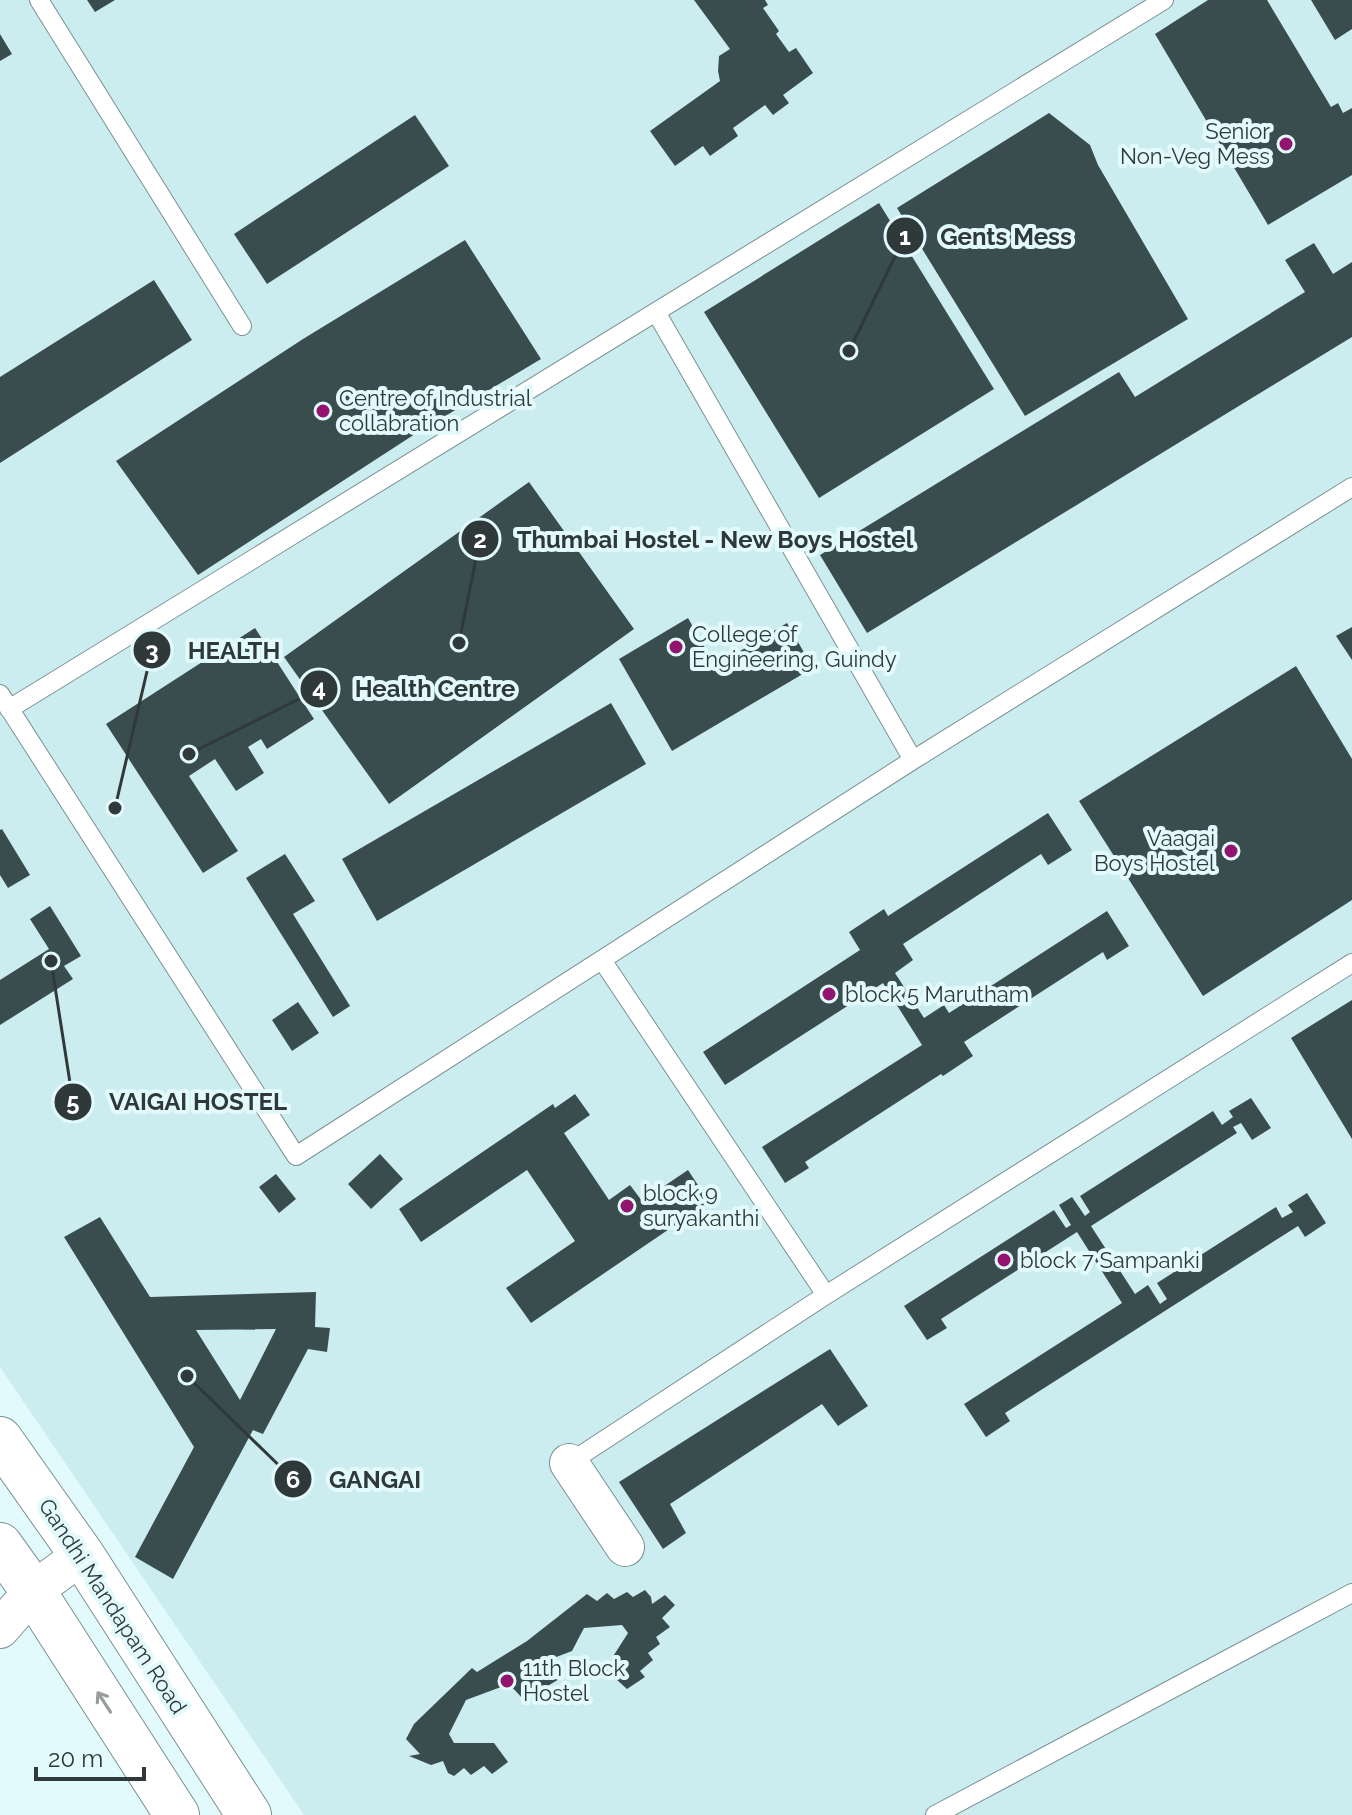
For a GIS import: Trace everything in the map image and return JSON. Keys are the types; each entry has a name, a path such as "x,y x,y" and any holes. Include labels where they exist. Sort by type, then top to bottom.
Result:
{"main road":[{"name":"Gandhi Mandapam Road","path":"0,1439 82,1555 249,1815"},
{"path":"0,1545 177,1815"}],"street":[{"path":"569,1463 625,1547"},
{"path":"0,1629 33,1591 82,1555"}],"lane":[{"path":"39,0 242,326"},
{"path":"1164,0 656,312 4,702 296,1156 913,760 1352,487"},
{"path":"656,312 913,760"},
{"path":"602,960 826,1295"},
{"path":"569,1463 826,1295 1352,963"},
{"path":"935,1815 1352,1593"}],"shaded area":[{"name":"College of Engineering, Guindy","path":"0,0 1352,0 1352,1815 304,1815 0,1367"}],"building":[{"path":"87,0 115,0 95,12"},
{"path":"694,0 765,0 768,5 763,8 779,31 776,34 789,52 796,48 813,73 783,95 789,103 773,115 765,105 733,128 738,136 710,156 703,146 675,166 650,131 720,81 719,56 730,49"},
{"name":"Senior Non-Veg Mess","path":"1208,0 1267,0 1331,107 1338,103 1343,113 1352,108 1352,175 1268,225 1155,34"},
{"path":"1311,0 1352,0 1352,29 1335,40"},
{"path":"0,34 12,54 0,61"},
{"path":"1049,113 1090,145 1098,165 1188,319 1025,416 897,208"},
{"path":"415,115 449,166 267,284 234,234"},
{"path":"879,203 994,389 819,498 704,312"},
{"name":"Centre of Industrial collabration","path":"465,240 541,359 415,434 198,575 116,461 303,339"},
{"path":"1314,243 1333,274 1352,262 1352,337 867,633 820,555 1119,372 1135,397 1305,292 1285,260"},
{"path":"154,280 192,340 0,463 0,377"},
{"path":"529,482 634,629 389,804 284,657"},
{"path":"688,618 715,666 787,623 813,668 672,751 619,659"},
{"path":"1352,627 1352,660 1336,636"},
{"path":"255,628 314,719 267,749 261,739 248,747 264,773 236,791 215,759 189,776 238,851 203,873 106,724"},
{"name":"Vaagai Boys Hostel","path":"1296,666 1352,759 1352,900 1203,996 1079,801"},
{"path":"611,703 646,764 377,921 342,859"},
{"name":"block 5 Marutham","path":"1048,813 1072,850 1048,865 1041,854 903,944 913,960 895,973 924,1018 944,1005 949,1013 1107,911 1129,946 1107,960 1103,952 964,1042 973,1056 805,1162 809,1168 785,1183 762,1147 922,1045 883,983 725,1085 703,1052 860,950 849,932 884,909 888,916"},
{"path":"2,829 30,875 8,888 0,875"},
{"path":"285,854 315,901 293,914 350,1006 333,1017 246,878"},
{"path":"50,906 81,956 64,966 73,979 0,1025 0,980 49,949 30,919"},
{"path":"1352,1000 1352,1139 1291,1038"},
{"path":"298,1002 319,1033 292,1051 272,1020"},
{"name":"block 9 suryakanthi","path":"575,1094 590,1115 564,1133 609,1200 630,1185 642,1201 688,1170 709,1202 531,1323 506,1288 575,1241 527,1170 421,1242 399,1209 553,1104 555,1108"},
{"name":"block 7 Sampanki","path":"1251,1098 1271,1128 1252,1140 1241,1123 1233,1127 1237,1133 1091,1226 1135,1294 1148,1285 1160,1304 1167,1299 1157,1283 1276,1207 1282,1218 1293,1212 1288,1205 1307,1193 1326,1223 1305,1237 1298,1226 1005,1413 1010,1421 986,1437 964,1404 1122,1303 1077,1232 941,1319 947,1328 927,1340 904,1306 1054,1210 1066,1228 1071,1225 1059,1205 1072,1197 1085,1216 1090,1212 1080,1196 1213,1111 1222,1125 1233,1117 1229,1111"},
{"path":"380,1154 403,1179 371,1209 348,1184"},
{"path":"276,1174 296,1199 279,1213 259,1187"},
{"path":"100,1217 150,1297 316,1292 315,1327 330,1328 327,1352 308,1349 263,1434 253,1430 173,1579 135,1557 194,1447 64,1237","holes":["276,1329 240,1400 196,1330"]},
{"path":"830,1349 868,1406 838,1426 822,1404 670,1504 686,1533 663,1549 619,1482"},
{"name":"11th Block Hostel","path":"645,1590 652,1604 665,1595 675,1605 662,1618 670,1627 656,1637 660,1644 648,1653 653,1660 640,1671 645,1677 627,1689 605,1669 628,1633 622,1625 584,1628 572,1651 551,1659 561,1678 524,1700 509,1684 466,1700 449,1734 454,1743 494,1743 508,1762 492,1774 484,1766 471,1775 464,1768 454,1776 448,1773 443,1761 431,1765 409,1756 420,1754 406,1739 414,1724 472,1668 477,1672 527,1641 587,1594 597,1601 607,1593 614,1599 627,1592 633,1597"}],"place":[{"name":"Senior Non-Veg Mess","path":"1286,144"},
{"name":"Gents Mess","path":"849,351"},
{"name":"Centre of Industrial collabration","path":"323,411"},
{"name":"Thumbai Hostel - New Boys Hostel","path":"459,643"},
{"name":"College of Engineering, Guindy","path":"676,647"},
{"name":"Health Centre","path":"189,754"},
{"name":"HEALTH","path":"115,808"},
{"name":"Vaagai Boys Hostel","path":"1231,851"},
{"name":"VAIGAI HOSTEL","path":"51,961"},
{"name":"block 5 Marutham","path":"829,994"},
{"name":"block 9 suryakanthi","path":"627,1206"},
{"name":"block 7 Sampanki","path":"1004,1260"},
{"name":"GANGAI","path":"187,1376"},
{"name":"11th Block Hostel","path":"507,1681"}]}
